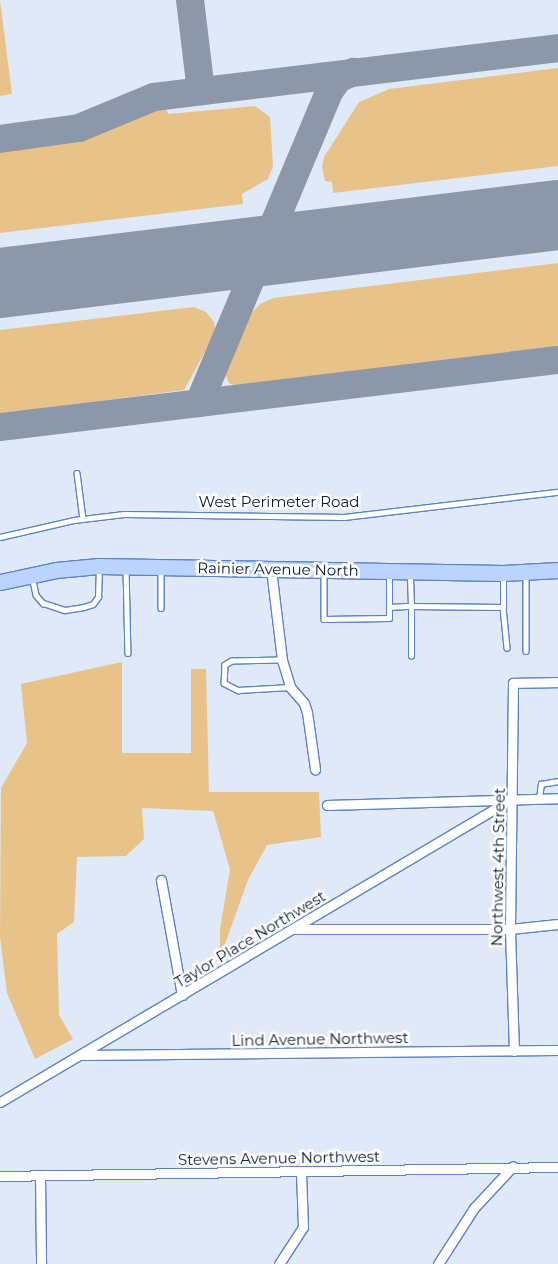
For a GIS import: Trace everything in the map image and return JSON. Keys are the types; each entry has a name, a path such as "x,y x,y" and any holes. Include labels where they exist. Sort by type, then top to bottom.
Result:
{"main road":[{"name":"Rainier Avenue North","path":"0,582 31,574 99,566 503,573 558,570"}],"street":[{"path":"271,569 282,660 290,688 304,703 308,712 315,770"},
{"name":"Northwest 4th Street","path":"514,1051 510,929 513,684 558,682"},
{"name":"Taylor Place Northwest","path":"0,1102 513,798"},
{"path":"327,805 558,798"},
{"path":"161,880 182,995"},
{"path":"294,929 510,929 558,924"},
{"name":"Lind Avenue Northwest","path":"82,1055 558,1050"},
{"path":"438,1264 474,1208 513,1166"},
{"name":"Stevens Avenue Northwest","path":"0,1176 301,1172 513,1166 558,1167"},
{"path":"279,1264 303,1228 301,1172"},
{"path":"40,1176 41,1264"}],"lane":[{"path":"76,473 83,519"},
{"name":"West Perimeter Road","path":"0,537 83,519 162,513 344,517 558,492"},
{"path":"31,574 36,594 43,603 65,610 93,604 98,597 99,566"},
{"path":"126,566 128,653"},
{"path":"161,567 161,608"},
{"path":"324,570 324,619 389,618 388,571"},
{"path":"410,572 411,656"},
{"path":"526,572 526,651"},
{"path":"503,573 503,607 507,648"},
{"path":"389,607 503,607"},
{"path":"282,660 232,661 225,664 224,684 238,690 290,688"},
{"path":"539,798 541,784 558,781"}],"shaded area":[{"path":"0,0 12,94 0,96"},
{"path":"558,68 558,166 333,193 332,182 325,181 322,166 324,157 359,102 389,89"},
{"path":"165,105 168,114 255,106 270,117 273,166 268,179 242,194 243,204 0,233 0,147 53,141 86,133"},
{"path":"558,263 558,348 237,386 229,383 225,374 247,318 260,304 273,298"},
{"path":"194,307 206,312 214,322 216,332 184,390 0,414 0,330"},
{"path":"122,662 122,753 191,753 191,669 206,669 209,792 319,792 321,837 267,845 248,880 220,958 220,929 230,869 213,811 142,808 144,839 126,856 77,857 74,922 57,934 59,1015 73,1039 35,1059 7,993 0,937 1,788 27,743 21,684"}],"taxiway":[{"path":"190,0 201,91"},
{"path":"0,139 79,128 154,97 558,48"},
{"path":"199,403 329,92 338,79 353,72"},
{"path":"0,271 47,274"},
{"path":"0,296 74,274"},
{"path":"0,427 558,360"}],"runway":[{"path":"0,283 558,215"}]}
